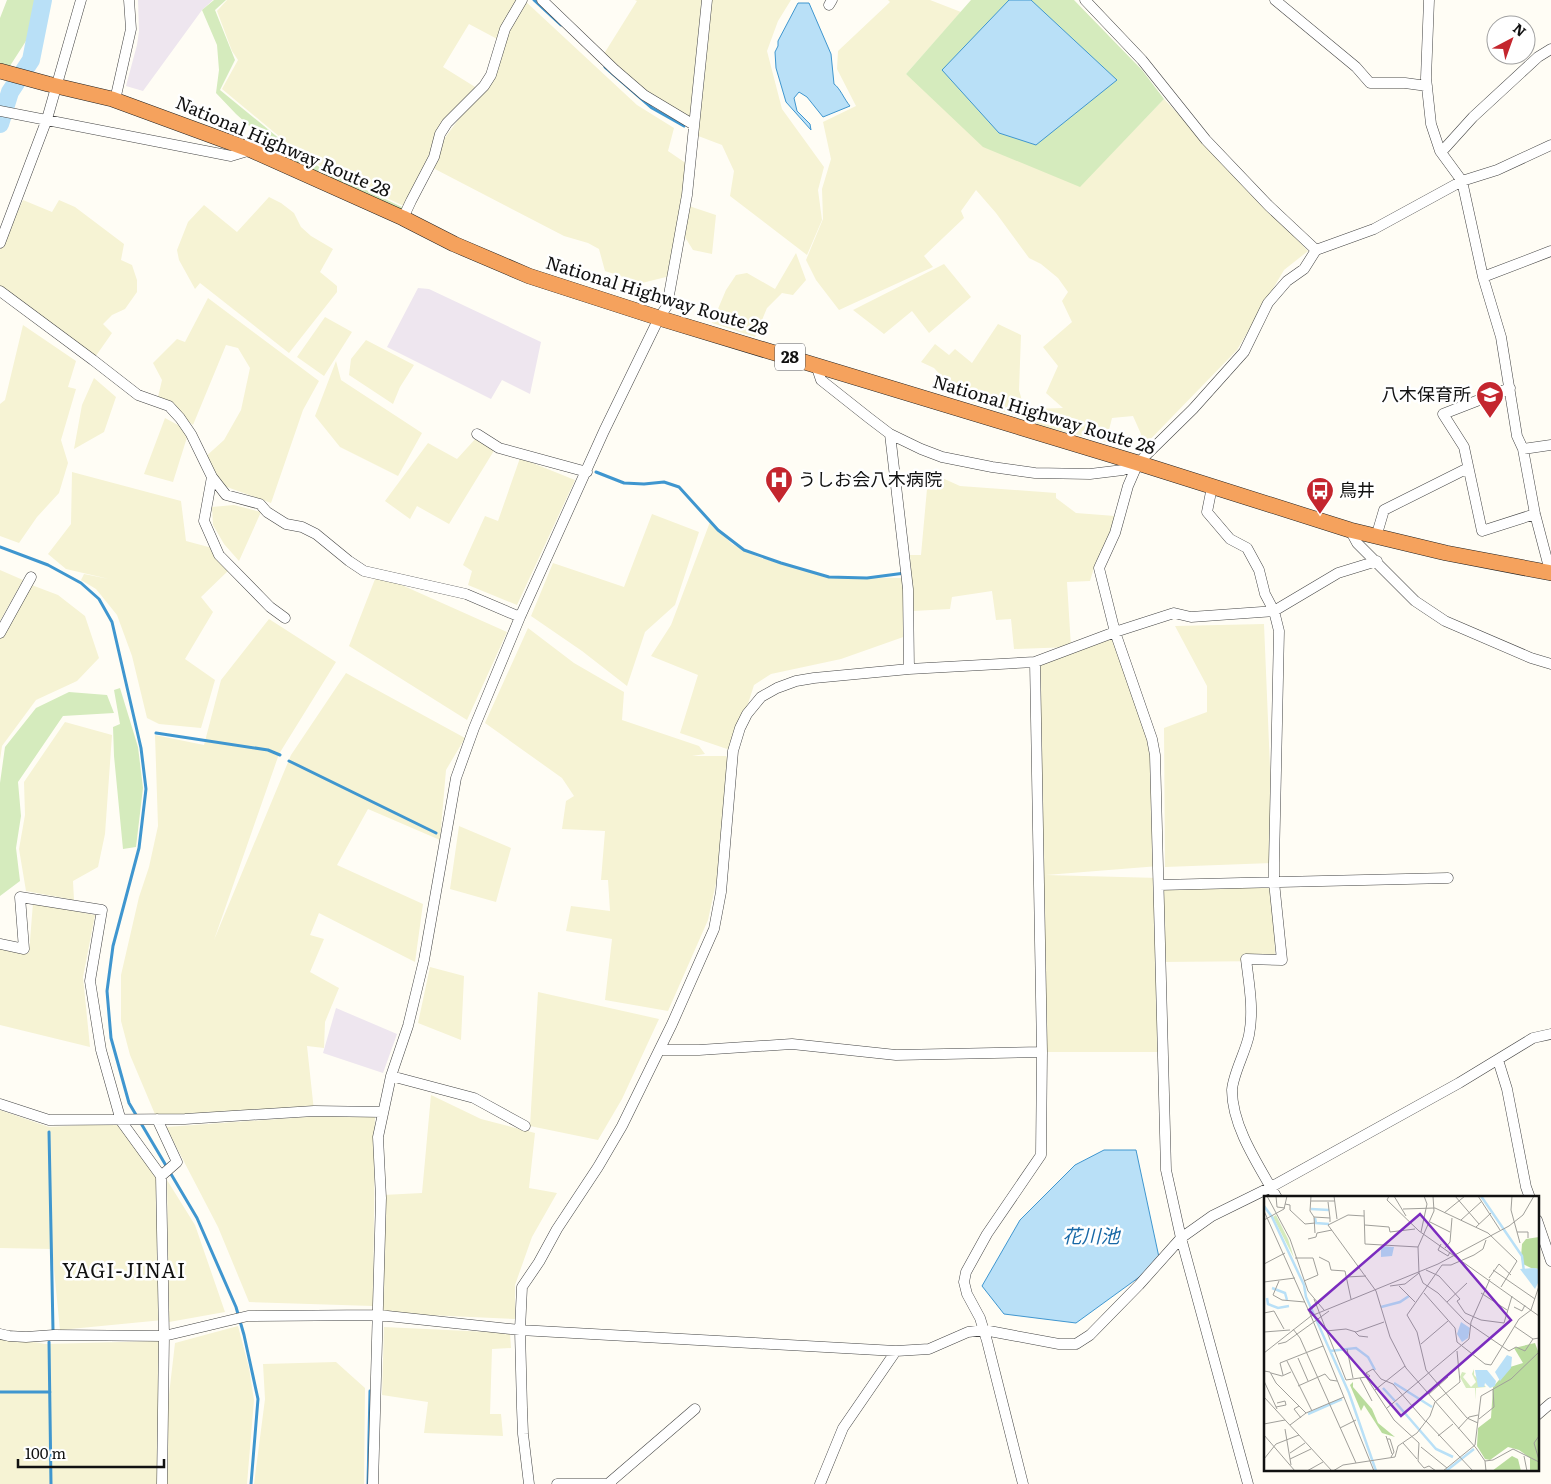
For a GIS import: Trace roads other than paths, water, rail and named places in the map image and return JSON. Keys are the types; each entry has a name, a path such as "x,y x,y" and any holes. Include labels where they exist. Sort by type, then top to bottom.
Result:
{"highway":[{"name":"National Highway Route 28","path":"0,70 115,100 251,150 403,218 454,244 528,276 1350,530 1446,553 1551,574"}],"street":[{"path":"0,243 43,119 52,85 81,0"},
{"path":"115,100 131,29 129,0"},
{"path":"403,218 434,157 440,134 448,123 484,86 491,75 505,29 522,0"},
{"path":"542,0 644,95 694,125"},
{"path":"373,1484 380,1198 378,1137 391,1076 408,1026 424,960 456,778 474,728 520,617 604,431 659,318 667,306 688,195 706,0"},
{"path":"1085,0 1142,60 1206,140 1269,206 1316,250"},
{"path":"1275,0 1356,67 1370,83 1405,83 1427,86"},
{"path":"1429,0 1426,38 1427,86 1431,124 1440,151 1462,181 1483,277 1501,337 1517,436 1523,449 1535,514 1547,540 1551,574"},
{"path":"1440,151 1473,117 1538,57 1551,49"},
{"path":"0,110 231,156 251,150"},
{"path":"816,365 821,380 890,434 942,457 1035,473 1090,474 1123,470 1138,463 1193,409 1244,352 1268,303 1287,281 1304,269 1316,250 1374,230 1462,181 1497,170 1551,145"},
{"path":"1483,277 1551,251"},
{"path":"0,291 138,395 169,406 191,434 212,477 226,495 260,504 267,512 286,524 302,527 316,534 364,571 466,594 520,617"},
{"path":"1510,388 1443,414 1464,447 1482,531 1535,514"},
{"path":"477,434 500,448 587,472"},
{"path":"890,434 908,588 909,669"},
{"path":"1523,449 1551,445"},
{"path":"1138,463 1128,486 1115,533 1100,568 1115,632 1152,740 1155,755 1160,885 1166,1170 1181,1238 1248,1484"},
{"path":"1376,536 1384,510 1468,468"},
{"path":"212,477 204,522 219,555 270,608 285,618"},
{"path":"1212,486 1207,512 1230,539 1247,548 1258,570 1265,594 1274,611 1279,632 1274,882 1282,960 1246,959 1252,1012 1249,1036 1232,1087 1234,1105 1244,1138 1276,1196"},
{"path":"1350,530 1357,543 1415,601 1446,621 1530,658 1551,664"},
{"path":"529,1484 523,1434 520,1330 522,1287 611,1145 660,1050 714,928 721,892 734,751 746,714 762,697 777,688 796,681 862,672 1035,662 1115,632 1174,614 1191,616 1274,611 1338,573 1377,561"},
{"path":"0,633 31,577"},
{"path":"1023,1484 984,1330 964,1282 966,1272 988,1234 1041,1155 1042,1052 1035,662"},
{"path":"1160,885 1448,878"},
{"path":"0,944 24,949 20,897 102,910 90,981 102,1050 123,1120 161,1176 164,1336 162,1484"},
{"path":"0,1334 26,1337 54,1335 164,1336 248,1316 378,1315 520,1330 896,1351 929,1349 968,1332 984,1330 1059,1344 1076,1344 1090,1336 1181,1238 1212,1216 1271,1187 1498,1060 1533,1038 1551,1034"},
{"path":"660,1050 699,1050 792,1044 896,1055 1042,1052"},
{"path":"1498,1060 1507,1089 1529,1196"},
{"path":"391,1076 474,1098 525,1126"},
{"path":"0,1104 49,1120 185,1119 314,1111 383,1112"},
{"path":"154,1120 177,1162 161,1176"},
{"path":"1538,1223 1551,1261"},
{"path":"820,1484 843,1428 896,1351"},
{"path":"1538,1414 1551,1403"},
{"path":"557,1484 610,1483 695,1409"}],"water":[{"path":"1009,0 1031,0 1117,80 1036,145 999,133 942,70"},
{"path":"798,3 809,3 831,54 834,84 850,106 823,117 807,97 799,92 794,98 797,111 810,124 811,130 786,102 776,68 775,52 778,41"},
{"name":"花川池","path":"1104,1150 1136,1150 1160,1262 1076,1323 1004,1314 982,1286 1020,1220 1075,1165"}],"waterway":[{"path":"0,124 10,92 31,60 43,0"},
{"path":"534,0 561,25"},
{"path":"605,67 652,108 684,126"},
{"path":"596,472 624,483 664,482 679,487 718,530 744,550 781,563 829,577 867,578 905,573"},
{"path":"0,547 48,565 81,583 99,599 112,622 141,748 146,789 139,848 113,946 107,991 111,1038 129,1103 197,1218 236,1307 258,1399 251,1484"},
{"path":"156,733 268,750 280,755"},
{"path":"289,761 436,833"},
{"path":"49,1132 53,1330"},
{"path":"49,1342 51,1484"},
{"path":"368,1484 370,1391"},
{"path":"0,1392 50,1392"}],"place":[{"name":"八木保育所","path":"1490,419"},
{"name":"うしお会八木病院","path":"779,504"},
{"name":"鳥井","path":"1320,515"}],"district":[{"name":"YAGI-JINAI","path":"124,1271"}]}
